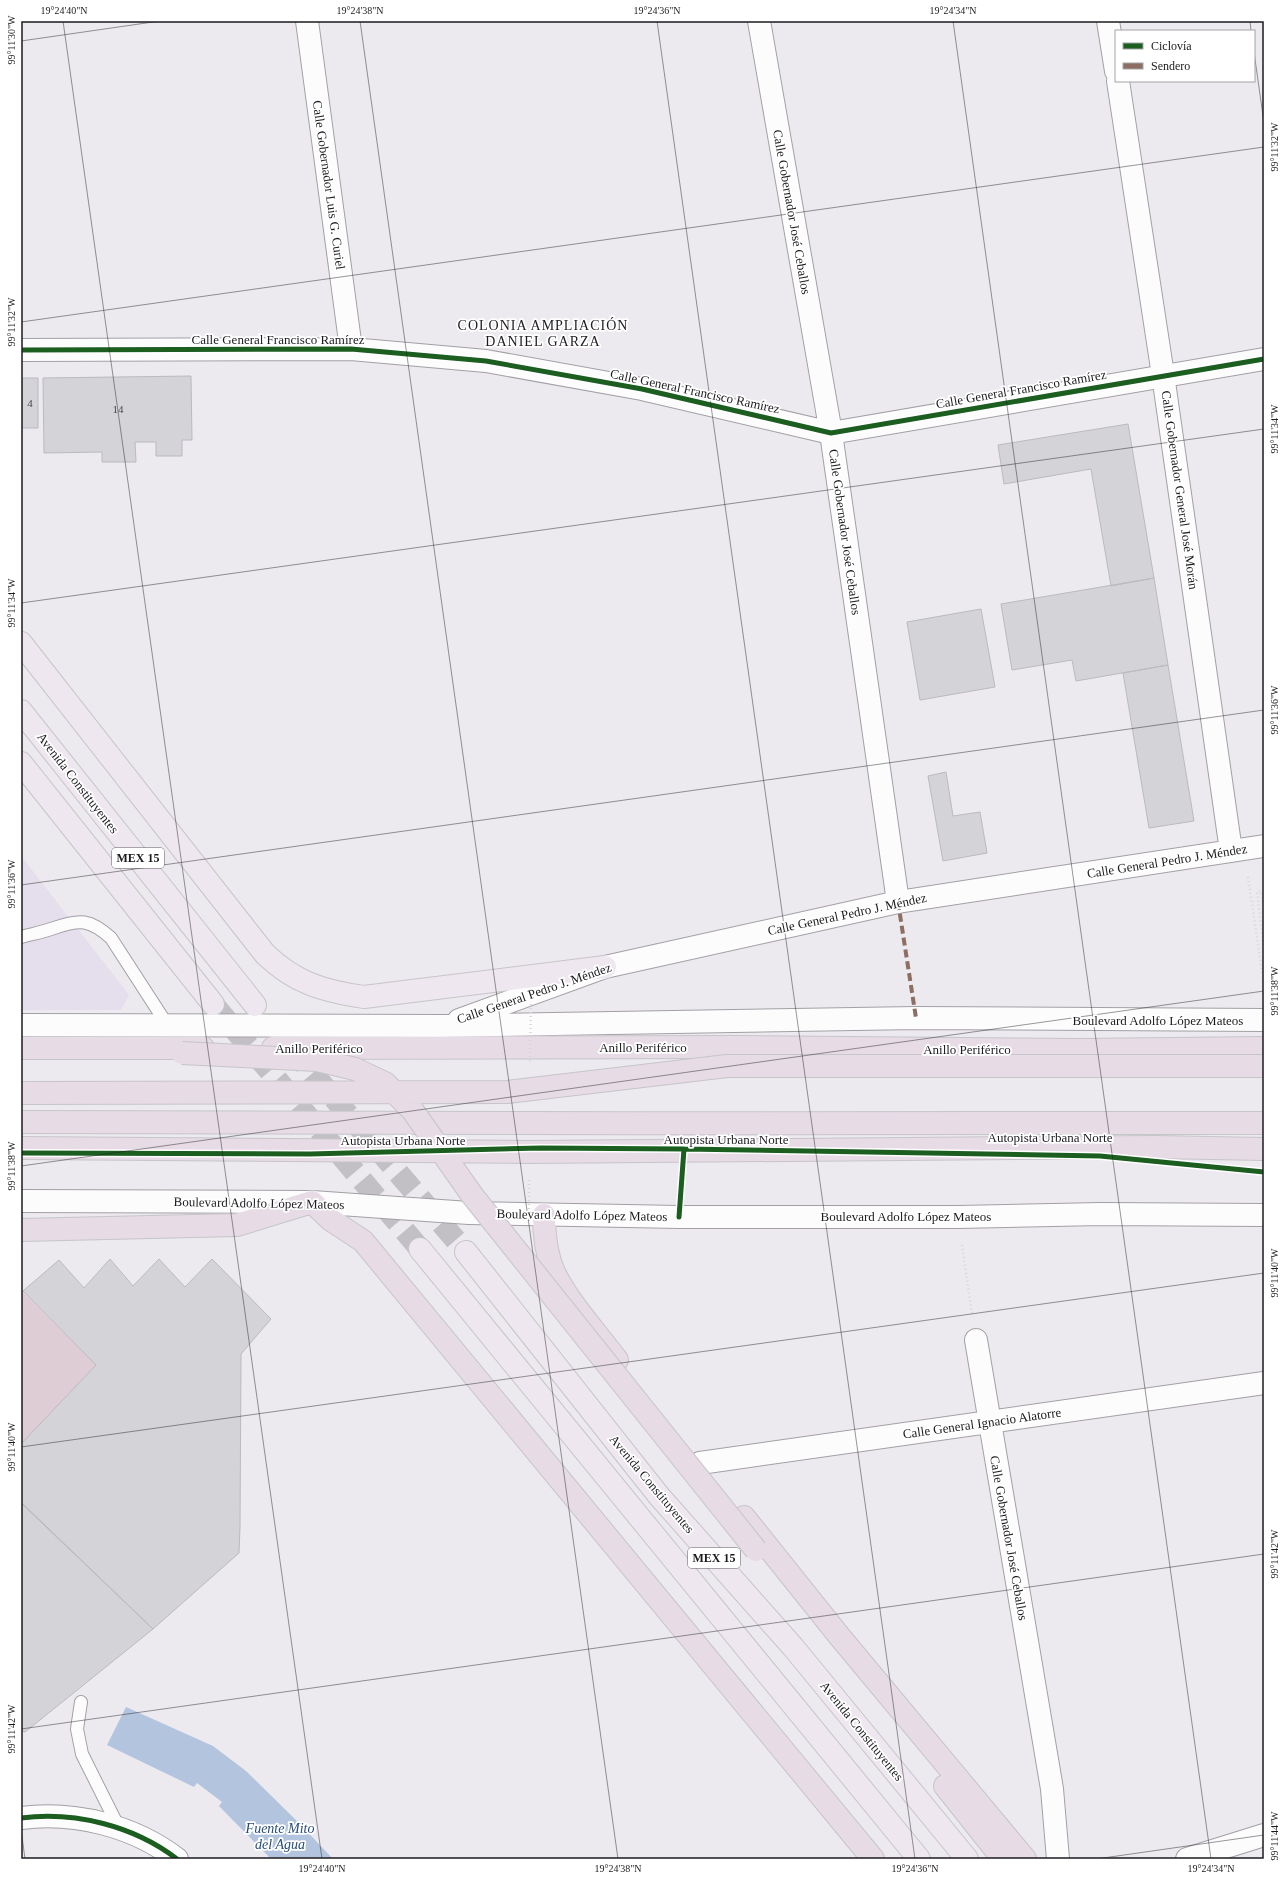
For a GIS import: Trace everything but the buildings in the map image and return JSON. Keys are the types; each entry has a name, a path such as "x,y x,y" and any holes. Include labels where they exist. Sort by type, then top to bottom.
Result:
{"highway":[{"name":"Anillo Periférico","path":"21,1048 746,1047 1087,1050 1264,1048"},
{"path":"21,1053 182,1053 317,1060 355,1069 385,1084 413,1111 472,1195 905,1734 1003,1859"},
{"path":"21,1093 506,1092 726,1066 1264,1066"},
{"path":"21,1122 415,1124 732,1122 1264,1123"},
{"name":"Autopista Urbana Norte","path":"21,1148 519,1152 1148,1147 1264,1149"},
{"path":"21,1230 75,1230 236,1225 312,1202 331,1220 363,1241 873,1859"},
{"path":"544,1215 544,1231 548,1254 562,1288 623,1369 840,1637 1025,1859"}],"main road":[{"path":"21,644 265,954 278,967 294,977 335,993 364,997 605,967"},
{"name":"Avenida Constituyentes","path":"21,711 255,1005"},
{"name":"MEX 15","path":"24,768 213,1004"},
{"name":"MEX 15","path":"420,1249 919,1859"},
{"name":"Avenida Constituyentes","path":"466,1252 659,1496 793,1647 967,1859"}],"street":[{"name":"Calle Gobernador Luis G. Curiel","path":"307,21 351,349"},
{"name":"Calle Gobernador José Ceballos","path":"759,21 831,433 898,902"},
{"path":"1108,21 1115,65"},
{"name":"Calle Gobernador General José Morán","path":"1118,82 1163,375 1246,849"},
{"name":"Calle General Francisco Ramírez","path":"21,350 351,349 486,361 642,389 831,433 1163,375 1264,359"},
{"name":"Calle General Pedro J. Méndez","path":"441,1026 605,967 898,902 1246,849"},
{"name":"Boulevard Adolfo López Mateos","path":"21,1025 441,1026 916,1018 1264,1020"},
{"name":"Boulevard Adolfo López Mateos","path":"21,1201 312,1202 469,1213 679,1217 958,1217 1086,1214 1264,1215"},
{"name":"Calle Gobernador José Ceballos","path":"976,1340 1052,1789 1058,1859"},
{"name":"Calle General Ignacio Alatorre","path":"700,1463 1264,1383"},
{"path":"21,1818 48,1816 86,1819 119,1828 146,1840 177,1859"},
{"path":"1187,1859 1264,1835"}],"lane":[{"path":"21,937 67,923 88,923 101,929 111,938 168,1026"},
{"path":"82,1702 77,1728 82,1754 119,1828"}],"path":[{"path":"1246,849 1264,985"},
{"path":"1264,910 1261,891 1257,892 1264,946"},
{"path":"958,1217 976,1340"}],"shaded area":[{"path":"21,856 129,995 121,1010 21,1010"},
{"path":"21,1290 96,1365 21,1444"}],"water":[{"name":"Fuente Mito del Agua","path":"126,1707 213,1746 246,1771 333,1859 271,1859 219,1806 222,1802 197,1783 194,1787 107,1745"}],"tunnel":[{"path":"213,1004 420,1249"},
{"path":"291,1048 466,1252"}],"marked path":[{"path":"898,902 916,1018"}],"cycle path":[{"path":"21,350 351,349 486,361 642,389 831,433 1264,359"},
{"path":"21,1153 310,1154 541,1148 684,1149 1100,1156 1264,1172"},
{"path":"679,1217 684,1149"},
{"path":"21,1818 41,1816 62,1817 83,1819 103,1824 142,1838 160,1847 177,1859"}],"district":[{"name":"COLONIA AMPLIACIÓN DANIEL GARZA","path":"543,334"}]}
